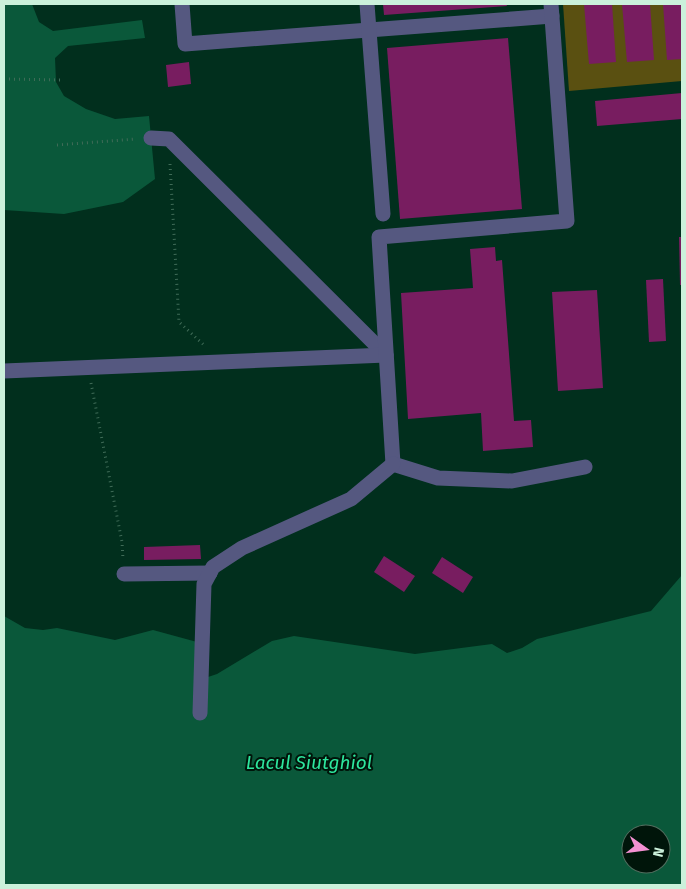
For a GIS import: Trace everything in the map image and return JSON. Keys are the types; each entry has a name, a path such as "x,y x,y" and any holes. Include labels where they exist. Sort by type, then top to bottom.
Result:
{"street":[{"path":"182,4 185,44 369,30 552,10 567,221 379,237 393,464"},
{"path":"367,4 383,214"},
{"path":"151,138 169,139 386,355"},
{"path":"4,371 386,355"},
{"path":"393,464 438,478 512,481 585,467"},
{"path":"200,713 204,584 213,567 242,548 351,499 393,464"},
{"path":"124,574 210,573"}],"path":[{"path":"4,79 62,80"},
{"path":"57,145 151,138"},
{"path":"169,139 179,322 222,362"},
{"path":"88,368 122,542 124,574"}],"shaded area":[{"path":"563,4 682,4 682,81 569,91"}],"water":[{"path":"4,4 32,4 39,22 53,31 142,20 145,38 68,46 55,58 56,82 64,96 86,109 115,119 149,116 155,179 123,202 64,214 4,210"},
{"name":"Lacul Siutghiol","path":"682,575 682,885 4,885 4,616 25,628 43,630 57,628 115,640 153,630 197,642 199,680 217,674 272,641 294,636 415,654 492,644 507,653 522,648 537,639 651,611"}],"building":[{"path":"383,4 506,4 507,6 384,15"},
{"path":"584,4 612,4 616,62 589,64"},
{"path":"622,4 650,4 654,60 627,62"},
{"path":"663,4 682,4 682,59 667,60"},
{"path":"508,38 522,209 400,219 387,48"},
{"path":"189,62 191,84 168,87 166,65"},
{"path":"682,93 682,119 597,126 595,101"},
{"path":"679,237 682,237 682,285 680,285"},
{"path":"495,247 496,261 502,260 514,421 531,420 533,447 483,451 481,413 408,419 401,293 473,288 470,249"},
{"path":"663,279 666,341 649,342 646,280"},
{"path":"597,290 603,388 558,391 552,292"},
{"path":"200,545 201,559 144,560 144,547"},
{"path":"384,556 415,576 404,592 374,572"},
{"path":"442,557 473,577 463,593 432,573"}]}
